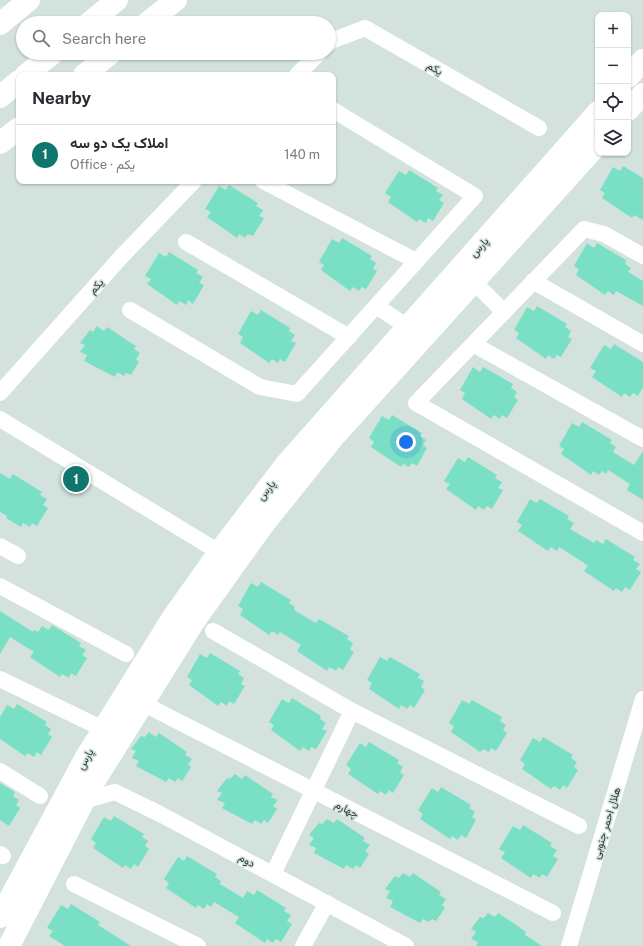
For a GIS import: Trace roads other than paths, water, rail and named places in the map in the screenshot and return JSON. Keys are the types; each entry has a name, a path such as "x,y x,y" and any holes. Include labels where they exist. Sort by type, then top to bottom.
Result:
{"street":[{"path":"0,24 29,0"},
{"path":"98,16 117,0"},
{"path":"156,16 176,0"},
{"name":"یکم","path":"336,39 366,28 539,128"},
{"path":"30,72 44,60"},
{"path":"88,72 102,60"},
{"path":"300,72 312,60"},
{"path":"631,74 643,60"},
{"path":"0,96 16,83"},
{"path":"631,107 643,94"},
{"path":"130,310 260,387 297,394 475,196 336,112"},
{"name":"پارس","path":"9,946 83,801 194,620 227,557 287,463 595,115"},
{"path":"0,143 16,130"},
{"name":"پارس","path":"0,917 86,757 172,617 227,557 263,525 332,439 595,147"},
{"name":"یکم","path":"0,393 122,256 191,184"},
{"path":"269,184 416,261"},
{"path":"643,256 604,234 584,229 416,403 643,533"},
{"path":"186,242 349,337"},
{"path":"534,281 643,344"},
{"path":"474,282 504,312"},
{"path":"376,306 408,327"},
{"path":"473,344 643,439"},
{"path":"0,419 227,557"},
{"path":"0,546 18,556"},
{"path":"0,586 126,654"},
{"path":"213,631 352,712 579,826"},
{"path":"0,679 103,729"},
{"name":"هلال احمر جنوبی","path":"569,946 643,699"},
{"name":"چهارم","path":"142,703 552,913"},
{"path":"273,874 352,712"},
{"path":"83,801 115,792 104,766"},
{"path":"0,771 40,796"},
{"name":"دوم","path":"115,792 162,815 406,946"},
{"path":"74,884 198,946"},
{"path":"303,946 327,903"}],"place":[{"name":"املاک یک دو سه","path":"76,479"}]}
